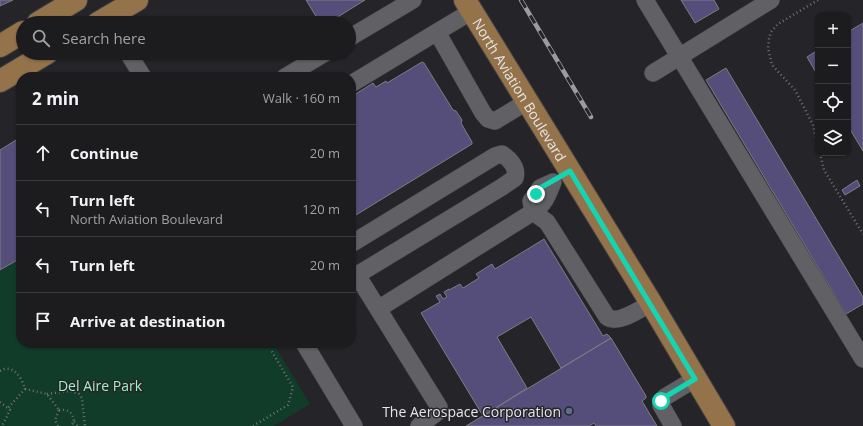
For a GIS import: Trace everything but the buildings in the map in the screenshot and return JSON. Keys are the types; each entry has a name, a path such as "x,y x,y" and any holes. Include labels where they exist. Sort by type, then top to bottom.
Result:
{"main road":[{"path":"50,16 76,0"},
{"path":"113,16 137,0"},
{"name":"North Aviation Boulevard","path":"468,5 528,102 561,177 651,303 724,426"},
{"path":"0,46 16,36"},
{"path":"0,81 35,60"}],"lane":[{"path":"356,34 412,0"},
{"path":"645,0 863,359"},
{"path":"654,73 772,0"},
{"path":"356,81 437,32 468,5"},
{"path":"437,32 483,113 488,119 495,121 528,102"},
{"path":"132,60 140,72"},
{"path":"293,72 313,60"},
{"path":"356,241 495,156 502,154 508,158 516,170 515,178 502,187 356,269"},
{"path":"378,309 541,207 561,177"},
{"path":"533,212 547,222 610,320 620,319 651,303"},
{"path":"356,273 439,407 439,411 436,414 419,426"},
{"path":"307,348 354,426"},
{"path":"673,426 661,405 661,401 695,379"}],"path":[{"path":"815,133 813,125 795,90 772,65 768,48 769,38 778,24 818,0"},
{"path":"821,156 824,170 863,234"},
{"path":"254,426 288,405 293,387 271,350"},
{"path":"0,371 3,369 11,370 18,374 25,389"},
{"path":"25,389 47,394 70,391 79,394 82,398 85,426"},
{"path":"8,408 25,389"},
{"path":"47,394 59,410"},
{"path":"0,402 10,410 2,426"},
{"path":"59,410 65,409 70,411 74,417 74,422 78,426"},
{"path":"58,426 55,420 59,410"},
{"path":"70,426 74,422"}],"green space":[{"name":"Del Aire Park","path":"16,262 16,348 276,348 310,404 274,426 0,426 0,271"}],"railway":[{"path":"521,0 591,117"}],"place":[{"name":"The Aerospace Corporation","path":"569,411"}],"route":[{"path":"536,194 540,188 570,171 651,303 695,379 661,401"}]}
